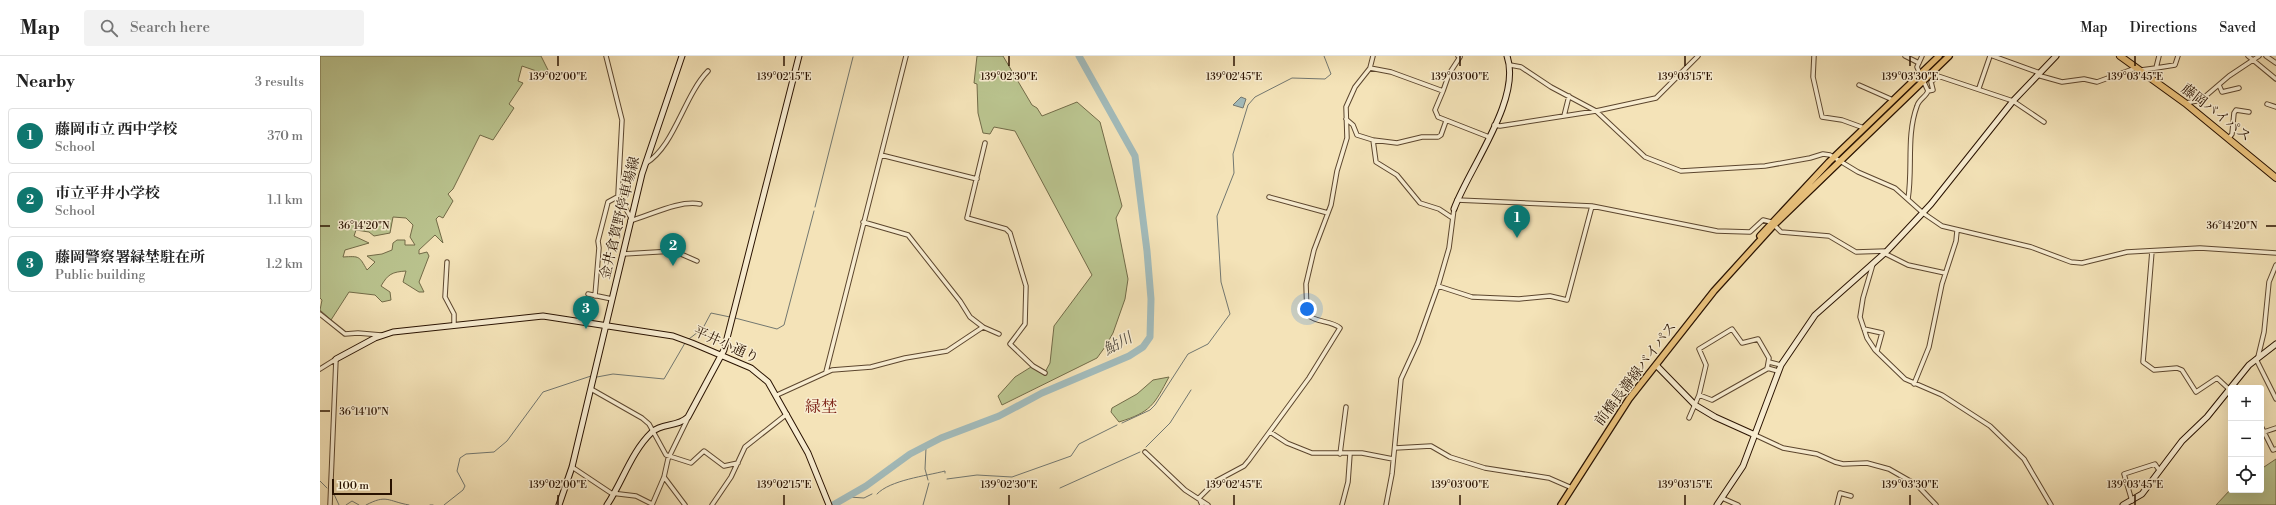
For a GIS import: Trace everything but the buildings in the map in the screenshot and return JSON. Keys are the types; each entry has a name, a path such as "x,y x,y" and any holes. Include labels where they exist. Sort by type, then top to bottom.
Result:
{"highway":[{"name":"藤岡バイパス","path":"2120,56 2185,103 2276,178"}],"main road":[{"name":"前橋長瀞線バイパス","path":"1772,224 1840,161 1922,76 1939,56"},
{"name":"前橋長瀞線バイパス","path":"1561,505 1618,416 1656,364 1772,224 1834,158 1893,100 1949,56"}],"street":[{"path":"606,56 622,120 619,196 631,219 670,208 693,203 700,204"},
{"name":"金井倉賀野停車場線","path":"559,505 572,467 645,164 682,56"},
{"path":"572,467 611,493 616,492 636,496 652,505 664,476 669,456 688,417 722,356 798,56"},
{"path":"826,372 906,56"},
{"path":"1199,498 1216,481 1244,466 1310,378 1340,328 1333,324 1310,317 1305,306 1306,284 1314,250 1335,190 1337,171 1347,138 1346,107 1355,87 1370,68 1373,56"},
{"path":"1458,56 1460,57 1449,74 1435,110 1438,118 1489,137"},
{"path":"1386,505 1393,459 1401,379 1418,342 1438,286 1449,248 1451,217 1457,200 1489,137 1508,89 1510,65 1507,56"},
{"path":"1494,125 1500,126 1596,111 1656,98 1698,56"},
{"path":"1814,56 1813,77 1822,117 1842,120 1864,128"},
{"path":"1905,56 1919,63"},
{"path":"1922,56 1917,67 1928,91"},
{"path":"1979,88 1992,56 2062,82 2084,79 2096,82 2138,69 2175,65 2178,56"},
{"path":"2006,61 2008,56"},
{"path":"1717,505 1744,466 1780,368 1816,314 1886,252 1923,213 1941,193 2013,101 2056,56"},
{"path":"2156,68 2158,56"},
{"path":"2248,56 2276,79"},
{"path":"2185,103 2201,100 2259,56"},
{"path":"2266,56 2276,63"},
{"path":"1510,65 1521,67 1596,111 1645,157 1681,171 1765,166 1810,158 1820,153 1834,158 1858,172 1895,188 1923,213 1942,226 1958,231 2005,240 2072,262 2082,263 2127,252 2200,248 2276,253"},
{"path":"1370,68 1391,72 1443,91"},
{"path":"645,164 657,155 669,138 692,91 708,71"},
{"path":"1908,200 1911,181 1910,145 1917,105 1928,91 1933,90 1931,82 1938,76 1979,88 2013,101 2044,122"},
{"path":"1859,85 1893,100"},
{"path":"2219,85 2222,92 2239,88"},
{"path":"1564,116 1569,96"},
{"path":"2267,104 2276,107"},
{"path":"2229,138 2232,134 2234,112 2236,110 2249,112"},
{"path":"1346,119 1353,125 1357,135 1373,140 1397,143 1422,137 1438,137 1441,135 1446,120"},
{"path":"1373,140 1375,159 1378,164 1397,176 1420,203 1438,209 1451,217"},
{"path":"985,143 967,218 1009,231 1026,282 1025,324 1010,344 1033,366 1044,373"},
{"path":"881,155 976,179"},
{"path":"595,296 599,236 608,202 619,196"},
{"path":"1269,197 1328,213"},
{"path":"1457,200 1592,206 1717,231 1750,232 1760,221 1772,224 1781,232 1830,236 1856,252 1886,252 1908,265 1945,273"},
{"path":"1438,286 1472,297 1519,299 1550,296 1567,300 1592,206"},
{"path":"863,222 908,235 960,300 968,315 983,327 999,334"},
{"path":"1914,384 1929,347 1945,273 1958,231"},
{"path":"623,254 674,251 697,261"},
{"path":"2152,251 2143,362 2154,370 2177,368 2182,370 2196,392 2217,378 2228,388"},
{"path":"447,262 445,297 454,314 454,325"},
{"path":"1873,264 1861,306 1860,317 1867,338 1877,351 1905,379 1942,395 1990,426 2024,459 2051,505"},
{"path":"2276,265 2269,282 2264,332 2257,358 2276,399"},
{"path":"588,294 612,299"},
{"path":"320,314 345,334 358,333 381,335"},
{"name":"平井小通り","path":"336,359 381,335 393,332 543,316 673,336 758,372 768,382 788,414 808,453 829,505"},
{"path":"777,395 826,372 842,368 871,367 905,358 947,350 983,327"},
{"path":"1689,418 1699,395 1706,365 1699,349 1732,329 1742,343 1758,339 1769,358 1767,368"},
{"path":"1864,329 1882,333 1877,351"},
{"path":"2234,385 2257,358 2276,344"},
{"path":"320,369 336,359"},
{"path":"330,505 336,359"},
{"path":"1769,362 1780,368"},
{"path":"1656,364 1695,405 1715,417 1783,448 1817,454 1843,464 1867,463 1889,469 1917,485 1936,505"},
{"path":"1699,395 1712,400 1767,368 1780,368"},
{"path":"591,388 642,418 653,431 666,455 690,463 704,451 724,466 738,463"},
{"path":"2124,505 2142,494 2182,441 2207,417 2228,392"},
{"path":"1340,454 1346,407"},
{"path":"712,505 725,487 745,447 788,414"},
{"path":"607,505 616,492 634,454 653,431 679,424 688,417"},
{"path":"2276,428 2264,432 2273,450 2276,449"},
{"path":"1270,432 1287,443 1312,453 1362,453 1393,459"},
{"path":"1394,448 1431,446 1450,457 1485,468 1549,478 1572,488"},
{"path":"1145,452 1185,490 1208,505"},
{"path":"1342,505 1348,482 1350,454"},
{"path":"2132,501 2124,474 2155,464 2159,470"},
{"path":"664,476 685,505"},
{"path":"1836,505 1840,493 1850,496"},
{"path":"1199,498 1202,505"},
{"path":"1722,498 1738,505"}],"green space":[{"path":"320,56 541,56 548,70 545,74 522,66 518,81 523,83 509,104 514,108 493,140 480,135 453,189 448,194 453,201 443,218 439,216 436,219 443,243 435,235 419,250 419,254 427,252 429,256 419,282 424,292 419,292 403,282 406,271 397,272 388,276 381,286 390,292 391,300 382,302 375,295 349,292 331,320 320,310 322,300 320,298","holes":["393,217 406,218 413,225 410,237 415,245 405,245 405,240 397,240 393,243 392,250 382,254 367,256 375,262 367,270 360,259 356,257 343,257 345,250 369,243 354,236 356,230 369,232 374,236 390,233"]},
{"path":"977,56 1003,56 1032,105 1037,108 1042,116 1077,102 1100,122 1122,206 1116,218 1128,279 1125,299 1113,333 1097,358 1002,405 998,396 1015,377 1031,367 1044,374 1050,363 1054,326 1092,275 1015,131 994,127 990,134 983,133 978,113 977,84 974,83"},
{"path":"1169,377 1155,401 1145,411 1119,422 1111,412 1112,408 1137,394 1153,380"},
{"path":"2276,459 2276,505 2216,505 2228,492 2264,493 2264,467"}],"water":[{"path":"1241,97 1246,99 1243,108 1233,105"}],"waterway":[{"name":"鮎川","path":"833,505 866,486 910,454 941,438 999,416 1042,393 1129,356 1143,347 1150,337 1151,299 1147,251 1135,156 1079,56"},
{"path":"1122,423 1150,410 1155,405 1188,354 1208,344 1230,314 1221,282 1217,216 1234,173 1233,154 1248,105 1255,97 1292,78 1325,79 1331,74 1324,56"},
{"path":"815,207 853,57"},
{"path":"735,318 777,329 784,325 814,211"},
{"path":"689,339 703,328 711,313 730,317"},
{"path":"597,377 613,374 664,379 685,343"},
{"path":"444,505 463,490 465,486 457,471 460,458 466,454 494,452 507,441 543,392 591,376"},
{"path":"1146,447 1170,423 1191,390"},
{"path":"947,479 977,475 1012,477 1071,456 1079,444 1117,425"},
{"path":"926,448 925,469 928,480"},
{"path":"1060,488 1140,452"},
{"path":"877,494 890,485 899,482 945,471 945,473"},
{"path":"320,481 327,488"},
{"path":"923,505 929,483"},
{"path":"333,492 339,505"},
{"path":"849,497 864,498 872,494"},
{"path":"366,505 383,499 409,505"},
{"path":"346,505 352,501 359,505"}],"place":[{"name":"藤岡市立 西中学校","path":"1517,238"},
{"name":"市立平井小学校","path":"673,266"},
{"name":"藤岡警察署緑埜駐在所","path":"586,329"}],"district":[{"name":"緑埜","path":"821,407"}]}
